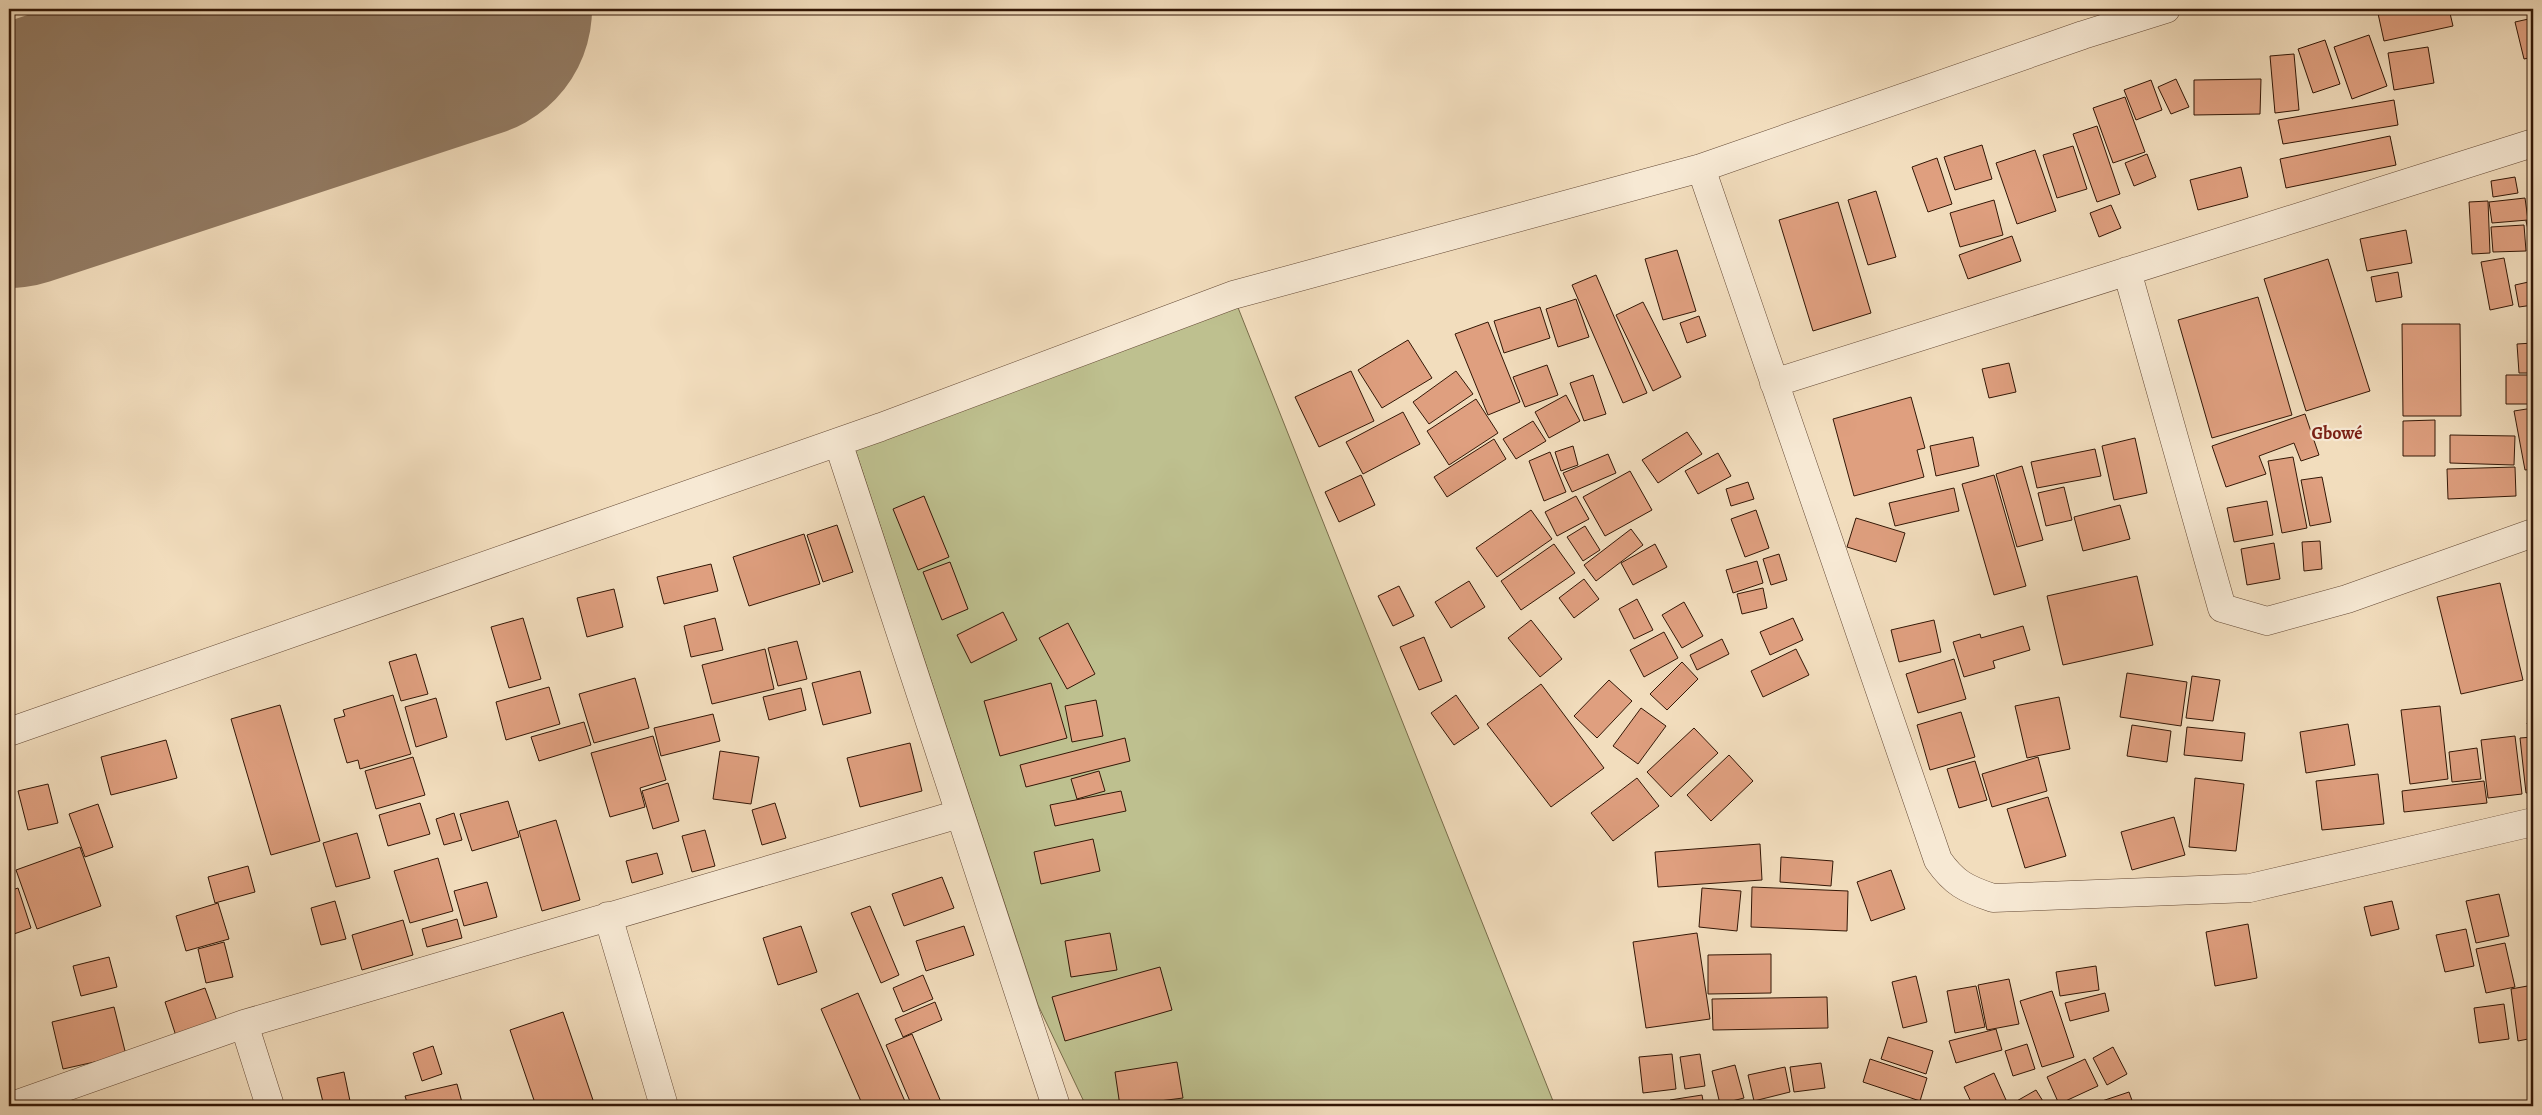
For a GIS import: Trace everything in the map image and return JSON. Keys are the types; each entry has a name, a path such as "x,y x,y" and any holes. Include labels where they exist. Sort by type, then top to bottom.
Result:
{"street":[{"path":"9,732 838,442 1233,295 1701,168 2083,35 2166,9"},
{"path":"1774,383 2533,143"},
{"path":"1701,168 1938,860 1949,876 1968,890 1993,898 2250,888 2533,822"},
{"path":"2127,272 2222,608 2266,621 2347,599 2533,533"},
{"path":"838,442 958,814 1056,1106"},
{"path":"9,1103 11,1106 244,1024 958,814"},
{"path":"608,916 664,1106"},
{"path":"244,1024 270,1106"}],"green space":[{"path":"1233,295 1555,1106 1086,1106 1038,1005 854,446"}],"building":[{"path":"2377,9 2449,9 2453,26 2384,41"},
{"path":"2458,9 2476,9 2459,13"},
{"path":"2533,18 2533,57 2524,59 2515,22"},
{"path":"2369,35 2387,86 2352,99 2334,47"},
{"path":"2325,40 2340,84 2313,93 2298,49"},
{"path":"2428,47 2434,83 2394,90 2388,53"},
{"path":"2294,54 2299,110 2275,113 2270,56"},
{"path":"2176,79 2189,107 2171,114 2158,87"},
{"path":"2261,79 2260,114 2194,115 2194,80"},
{"path":"2151,80 2162,110 2136,120 2124,90"},
{"path":"2125,97 2145,152 2113,163 2093,108"},
{"path":"2394,100 2398,125 2283,144 2278,120"},
{"path":"2097,126 2120,194 2097,202 2073,134"},
{"path":"2390,136 2396,165 2286,188 2280,159"},
{"path":"1982,145 1992,179 1955,190 1944,157"},
{"path":"2073,146 2087,189 2057,198 2043,155"},
{"path":"2035,150 2056,211 2017,224 1996,163"},
{"path":"2147,154 2156,177 2134,186 2125,163"},
{"path":"1937,158 1952,204 1928,212 1912,167"},
{"path":"2241,167 2248,197 2198,210 2190,180"},
{"path":"2515,177 2518,193 2493,197 2491,181"},
{"path":"1876,191 1896,257 1868,265 1848,200"},
{"path":"2525,198 2528,220 2492,223 2489,202"},
{"path":"1994,200 2003,235 1960,247 1950,213"},
{"path":"2488,201 2490,253 2472,254 2469,202"},
{"path":"1838,202 1871,313 1813,331 1779,220"},
{"path":"2111,205 2121,228 2099,237 2090,213"},
{"path":"2533,219 2533,250 2526,221"},
{"path":"2524,225 2526,251 2493,252 2491,227"},
{"path":"2406,230 2412,263 2367,271 2360,239"},
{"path":"2012,236 2021,261 1968,279 1959,255"},
{"path":"1677,250 1696,311 1663,320 1645,259"},
{"path":"2504,258 2513,305 2490,310 2481,262"},
{"path":"2328,259 2370,391 2306,411 2264,279"},
{"path":"2398,272 2402,297 2376,302 2371,277"},
{"path":"1596,275 1647,393 1623,403 1572,285"},
{"path":"2533,281 2533,305 2519,307 2515,285"},
{"path":"2258,297 2292,415 2212,438 2178,320"},
{"path":"1576,299 1589,337 1558,347 1546,309"},
{"path":"1643,302 1681,377 1653,391 1616,315"},
{"path":"1540,307 1550,338 1504,353 1494,321"},
{"path":"1699,316 1706,336 1687,343 1680,323"},
{"path":"1488,322 1520,402 1488,415 1455,334"},
{"path":"2402,324 2460,324 2461,416 2403,416"},
{"path":"1408,340 1432,378 1382,408 1358,370"},
{"path":"2533,343 2533,373 2519,373 2517,344"},
{"path":"2009,363 2016,392 1989,398 1982,369"},
{"path":"1547,365 1558,395 1525,407 1513,377"},
{"path":"1351,371 1374,421 1319,447 1295,397"},
{"path":"1456,371 1473,394 1429,424 1413,402"},
{"path":"1593,375 1606,414 1584,421 1570,383"},
{"path":"2506,375 2533,375 2533,404 2506,404"},
{"path":"1566,395 1580,421 1549,438 1535,412"},
{"path":"1911,397 1925,448 1917,450 1924,477 1854,496 1833,419"},
{"path":"1476,399 1498,433 1449,465 1427,431"},
{"path":"2533,408 2533,469 2525,470 2514,411"},
{"path":"1403,412 1420,444 1363,474 1346,442"},
{"path":"2305,414 2319,455 2301,461 2294,443 2259,456 2266,474 2226,487 2212,446"},
{"path":"2435,420 2435,456 2403,456 2403,421"},
{"path":"1533,421 1546,441 1516,459 1503,439"},
{"path":"1687,432 1702,454 1658,483 1642,460"},
{"path":"2450,435 2515,436 2514,465 2450,463"},
{"path":"1973,437 1979,466 1936,476 1930,446"},
{"path":"2135,438 2147,493 2114,500 2102,446"},
{"path":"1494,439 1506,459 1447,497 1434,477"},
{"path":"1573,446 1578,465 1561,471 1555,452"},
{"path":"2095,449 2101,476 2037,488 2031,462"},
{"path":"1550,452 1566,492 1544,501 1529,461"},
{"path":"1718,453 1731,476 1698,494 1685,471"},
{"path":"1608,454 1616,473 1572,492 1563,473"},
{"path":"2293,457 2307,528 2282,533 2268,461"},
{"path":"2022,466 2043,540 2017,547 1996,474"},
{"path":"2515,467 2516,496 2448,499 2447,469"},
{"path":"1630,471 1652,510 1605,536 1583,497"},
{"path":"1361,475 1375,505 1339,522 1325,492"},
{"path":"1994,475 2026,586 1994,595 1962,484"},
{"path":"2322,477 2331,522 2310,526 2301,480"},
{"path":"1748,482 1754,499 1731,506 1726,489"},
{"path":"2064,487 2072,520 2046,526 2038,493"},
{"path":"1954,488 1959,511 1895,526 1889,503"},
{"path":"924,496 949,557 918,570 893,509"},
{"path":"1576,496 1589,519 1557,536 1545,512"},
{"path":"2267,501 2273,535 2234,542 2227,508"},
{"path":"2120,505 2130,539 2083,551 2074,517"},
{"path":"1531,510 1552,539 1497,577 1476,548"},
{"path":"1756,510 1769,548 1745,557 1731,519"},
{"path":"1856,518 1905,533 1896,562 1847,547"},
{"path":"837,525 853,572 823,582 807,535"},
{"path":"1585,526 1600,550 1583,561 1567,537"},
{"path":"1631,529 1643,545 1596,581 1584,565"},
{"path":"804,534 820,584 749,606 733,557"},
{"path":"2320,541 2322,569 2304,571 2302,542"},
{"path":"2274,543 2280,579 2247,585 2241,549"},
{"path":"1554,544 1575,573 1521,610 1501,581"},
{"path":"1655,544 1667,567 1633,585 1621,563"},
{"path":"1779,554 1787,580 1771,585 1763,559"},
{"path":"1757,561 1763,583 1733,593 1726,570"},
{"path":"950,562 968,609 942,620 923,572"},
{"path":"711,564 718,591 664,604 657,577"},
{"path":"2137,576 2153,645 2063,665 2047,596"},
{"path":"1584,579 1599,599 1574,618 1559,598"},
{"path":"1469,581 1485,607 1451,628 1435,602"},
{"path":"2500,583 2523,680 2461,694 2437,597"},
{"path":"1399,586 1414,616 1393,626 1378,596"},
{"path":"1763,588 1767,608 1742,614 1737,594"},
{"path":"614,589 623,627 587,637 577,598"},
{"path":"1637,599 1653,630 1634,639 1619,609"},
{"path":"1684,602 1703,636 1682,648 1662,615"},
{"path":"1003,612 1017,640 971,663 957,635"},
{"path":"523,618 541,679 509,688 491,627"},
{"path":"715,618 723,650 691,657 684,626"},
{"path":"1793,618 1803,640 1770,655 1760,632"},
{"path":"1531,620 1562,659 1540,677 1508,638"},
{"path":"1934,620 1941,652 1899,662 1891,630"},
{"path":"1068,623 1095,674 1067,689 1039,638"},
{"path":"2023,626 2030,650 1993,661 1995,668 1964,677 1953,642 1980,634 1981,638"},
{"path":"1664,632 1678,658 1644,677 1630,650"},
{"path":"1424,637 1442,681 1419,690 1400,647"},
{"path":"1722,639 1729,654 1697,670 1690,655"},
{"path":"797,641 807,679 778,686 768,648"},
{"path":"765,649 774,689 712,704 702,665"},
{"path":"1796,649 1809,675 1763,697 1751,671"},
{"path":"416,654 428,694 401,701 389,662"},
{"path":"1954,659 1966,699 1918,713 1906,674"},
{"path":"1682,662 1698,679 1667,710 1650,694"},
{"path":"860,671 871,713 823,725 812,683"},
{"path":"2127,673 2187,682 2181,726 2120,717"},
{"path":"2192,676 2220,680 2213,721 2186,718"},
{"path":"635,678 649,728 594,743 579,694"},
{"path":"1609,680 1632,701 1597,738 1574,716"},
{"path":"1051,683 1067,738 1000,756 984,701"},
{"path":"1541,684 1604,768 1551,807 1487,724"},
{"path":"549,687 560,724 506,740 496,702"},
{"path":"801,688 806,710 769,720 763,697"},
{"path":"393,695 411,754 360,769 358,760 347,763 334,719 345,716 343,710"},
{"path":"1456,695 1479,728 1454,745 1431,713"},
{"path":"2059,697 2070,749 2027,758 2015,706"},
{"path":"436,698 447,737 416,747 405,707"},
{"path":"1096,700 1103,736 1072,742 1065,706"},
{"path":"280,705 320,841 271,855 231,719"},
{"path":"2440,706 2448,779 2410,784 2401,710"},
{"path":"2533,706 2533,726 2527,724"},
{"path":"1641,708 1666,726 1638,764 1613,746"},
{"path":"1961,712 1975,757 1930,770 1917,725"},
{"path":"713,714 720,741 661,756 654,728"},
{"path":"584,722 591,745 539,761 531,737"},
{"path":"2348,724 2355,765 2306,773 2300,732"},
{"path":"2132,725 2171,731 2167,762 2127,756"},
{"path":"2187,727 2245,733 2242,761 2184,755"},
{"path":"1694,728 1718,753 1671,797 1647,772"},
{"path":"653,736 666,780 640,788 645,807 610,817 591,753"},
{"path":"2515,736 2522,794 2488,798 2481,740"},
{"path":"2533,737 2533,792 2526,793 2520,738"},
{"path":"1125,738 1130,761 1026,787 1020,765"},
{"path":"166,740 177,778 111,795 101,757"},
{"path":"910,743 922,791 860,807 847,758"},
{"path":"2477,748 2481,779 2452,782 2449,752"},
{"path":"720,751 759,757 751,804 713,799"},
{"path":"1729,755 1753,781 1711,821 1687,795"},
{"path":"413,757 425,795 376,809 365,771"},
{"path":"2038,757 2047,791 1992,807 1982,774"},
{"path":"1975,761 1987,800 1959,808 1947,769"},
{"path":"1099,771 1105,791 1077,799 1071,779"},
{"path":"2378,774 2384,824 2322,830 2316,781"},
{"path":"1637,778 1659,806 1613,841 1591,813"},
{"path":"2195,778 2244,784 2236,851 2189,847"},
{"path":"2484,781 2487,803 2404,812 2402,791"},
{"path":"668,783 679,821 653,829 642,791"},
{"path":"48,784 58,823 28,830 18,791"},
{"path":"1121,791 1126,811 1055,826 1050,805"},
{"path":"2048,797 2066,856 2025,868 2007,809"},
{"path":"508,801 519,837 472,851 460,814"},
{"path":"420,803 430,834 388,846 379,815"},
{"path":"775,803 786,838 762,845 752,810"},
{"path":"98,804 113,847 85,857 69,814"},
{"path":"454,813 462,840 444,845 436,819"},
{"path":"2174,817 2185,855 2132,870 2121,832"},
{"path":"556,820 580,900 542,911 519,831"},
{"path":"705,830 715,866 692,872 682,836"},
{"path":"357,833 370,878 336,887 323,843"},
{"path":"1093,839 1100,871 1041,884 1034,852"},
{"path":"1760,844 1762,880 1658,887 1655,852"},
{"path":"80,847 101,906 37,929 16,870"},
{"path":"657,853 663,874 632,883 626,861"},
{"path":"1781,857 1833,861 1831,886 1780,882"},
{"path":"438,858 453,911 410,923 394,871"},
{"path":"248,866 255,892 215,903 208,877"},
{"path":"1891,870 1905,909 1871,921 1857,882"},
{"path":"942,877 954,908 904,926 892,894"},
{"path":"487,882 497,917 464,926 454,891"},
{"path":"1752,887 1848,891 1847,931 1751,927"},
{"path":"18,888 31,928 11,935 9,927 9,891"},
{"path":"1702,888 1741,891 1737,931 1699,927"},
{"path":"2499,894 2509,936 2476,943 2466,901"},
{"path":"335,901 346,939 321,945 311,908"},
{"path":"2392,901 2399,929 2371,936 2364,907"},
{"path":"218,903 229,939 186,951 176,916"},
{"path":"870,906 899,975 881,983 851,913"},
{"path":"457,919 462,938 427,947 422,929"},
{"path":"403,920 413,955 362,970 352,935"},
{"path":"2248,924 2257,978 2215,986 2206,932"},
{"path":"801,926 817,972 778,985 763,938"},
{"path":"964,926 974,955 926,971 916,941"},
{"path":"2466,929 2474,966 2445,972 2436,935"},
{"path":"1110,933 1117,970 1071,977 1065,941"},
{"path":"1697,933 1710,1019 1646,1028 1633,942"},
{"path":"224,942 233,977 206,983 198,949"},
{"path":"2505,943 2515,987 2486,993 2476,949"},
{"path":"1771,954 1771,993 1708,994 1708,955"},
{"path":"109,957 117,987 81,996 73,966"},
{"path":"2096,966 2099,990 2060,996 2056,972"},
{"path":"1160,967 1172,1010 1065,1041 1052,997"},
{"path":"923,975 933,999 903,1012 893,988"},
{"path":"1916,976 1927,1022 1903,1028 1892,982"},
{"path":"2009,979 2019,1024 1987,1030 1978,985"},
{"path":"2533,985 2533,1038 2518,1041 2511,989"},
{"path":"1976,986 1985,1027 1955,1033 1947,991"},
{"path":"205,988 217,1021 176,1036 165,1002"},
{"path":"2052,991 2074,1057 2042,1067 2020,1001"},
{"path":"858,993 907,1106 863,1106 821,1009"},
{"path":"2105,993 2109,1011 2070,1021 2065,1003"},
{"path":"1827,997 1828,1028 1713,1030 1712,999"},
{"path":"935,1002 942,1020 903,1037 895,1019"},
{"path":"2504,1004 2509,1039 2479,1043 2474,1008"},
{"path":"114,1007 126,1055 63,1069 52,1022"},
{"path":"563,1012 594,1103 585,1106 536,1106 510,1030"},
{"path":"1996,1029 2002,1050 1956,1063 1949,1041"},
{"path":"912,1034 941,1102 931,1106 912,1106 886,1045"},
{"path":"1888,1037 1933,1051 1926,1074 1881,1059"},
{"path":"2027,1044 2035,1069 2013,1076 2005,1051"},
{"path":"433,1046 442,1074 422,1081 413,1053"},
{"path":"2113,1047 2127,1074 2107,1085 2093,1058"},
{"path":"1672,1054 1676,1089 1643,1093 1639,1057"},
{"path":"1700,1054 1705,1086 1685,1089 1680,1057"},
{"path":"1870,1059 1927,1078 1920,1101 1863,1082"},
{"path":"2085,1059 2098,1086 2059,1104 2047,1077"},
{"path":"1177,1062 1183,1098 1120,1106 1115,1072"},
{"path":"1821,1063 1825,1088 1794,1092 1790,1067"},
{"path":"1735,1065 1744,1098 1720,1104 1712,1071"},
{"path":"1785,1067 1790,1092 1754,1101 1748,1075"},
{"path":"344,1072 350,1101 324,1106 317,1078"},
{"path":"1994,1073 2006,1100 1992,1106 1973,1106 1964,1087"},
{"path":"457,1084 463,1106 408,1106 405,1096"},
{"path":"2036,1090 2046,1106 2008,1106"},
{"path":"2129,1092 2134,1106 2094,1106 2093,1104"},
{"path":"1702,1095 1704,1106 1671,1106 1670,1100"},
{"path":"510,1102 512,1106 498,1106"}],"runway":[{"path":"9,158 462,9"}],"district":[{"name":"Gbowé","path":"2337,433"}]}
